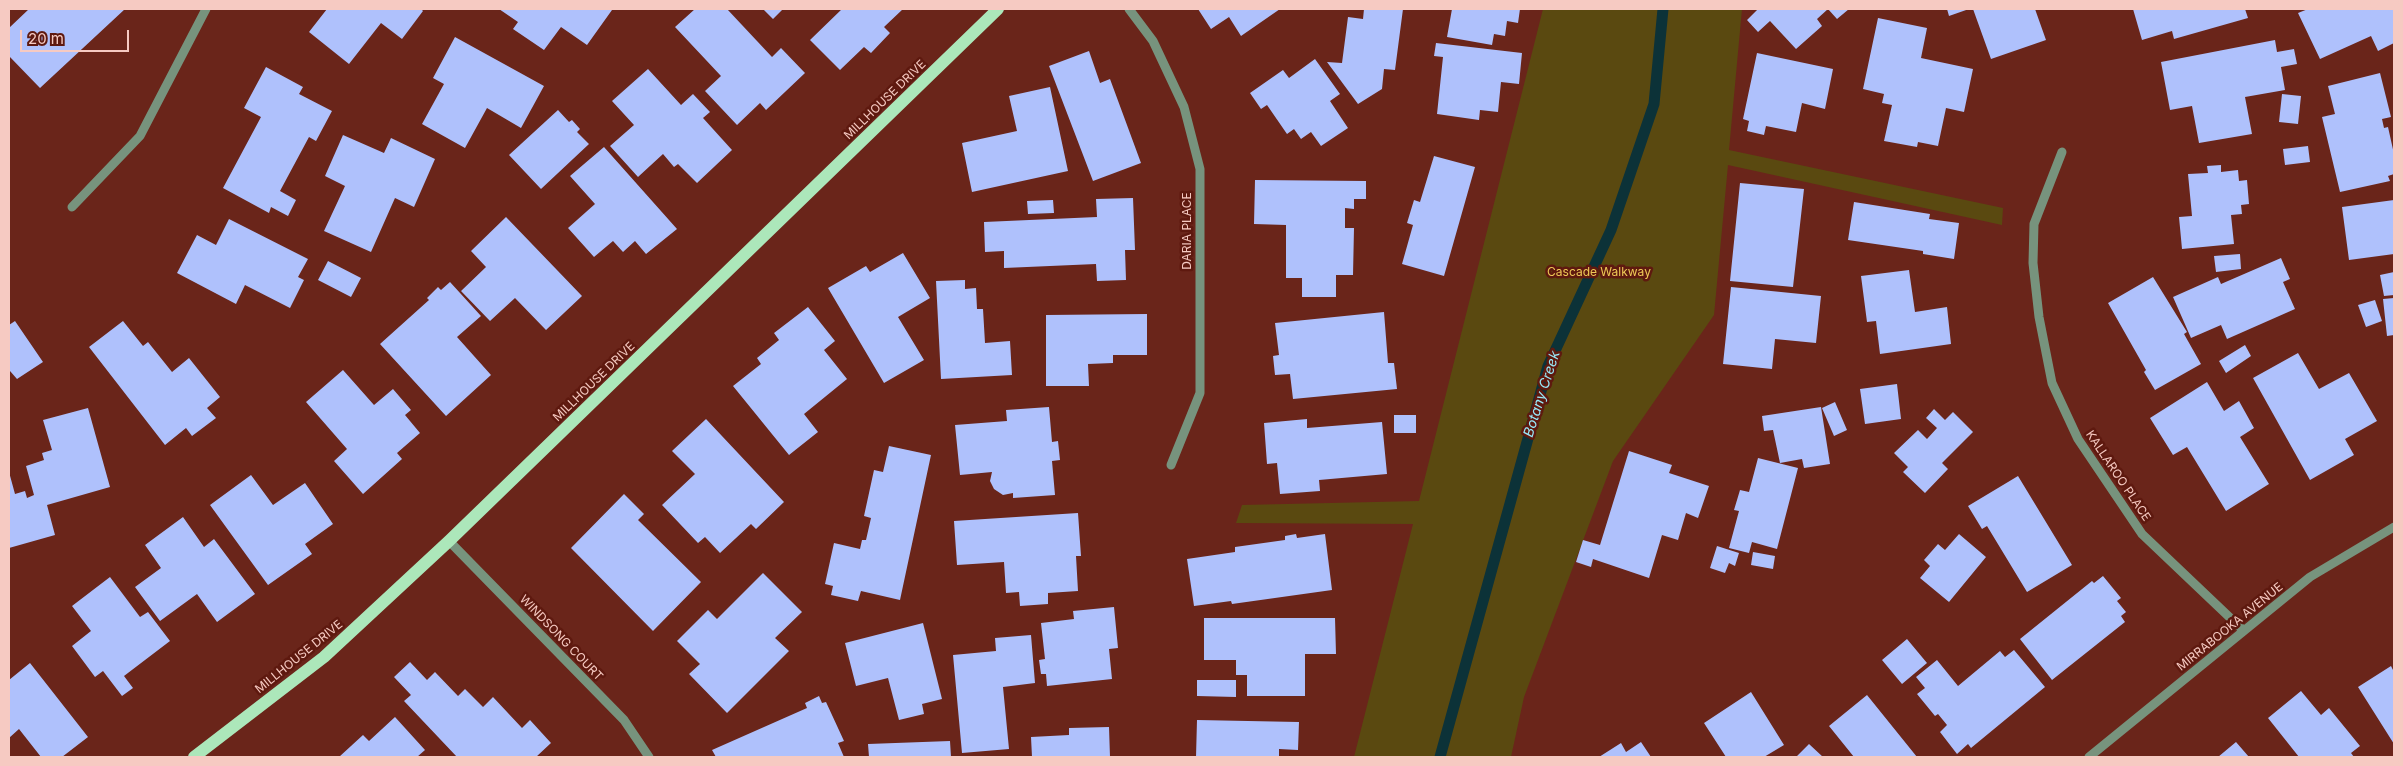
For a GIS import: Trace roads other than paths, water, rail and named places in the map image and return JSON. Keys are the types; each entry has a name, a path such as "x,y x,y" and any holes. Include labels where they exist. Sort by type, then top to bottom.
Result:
{"main road":[{"name":"MILLHOUSE DRIVE","path":"194,757 324,657 449,541 998,9"}],"street":[{"path":"72,206 140,136 206,9"},
{"name":"DARIA PLACE","path":"1129,9 1153,41 1184,107 1200,169 1200,393 1172,465"},
{"name":"KALLAROO PLACE","path":"2062,152 2034,224 2033,263 2037,299 2052,383 2078,439 2142,534 2244,631"},
{"name":"MIRRABOOKA AVENUE","path":"2089,757 2310,577 2394,527"},
{"name":"WINDSONG COURT","path":"449,541 624,720 649,757"}],"waterway":[{"name":"Botany Creek","path":"1440,757 1548,366 1611,230 1654,104 1663,9"}],"park label":[{"name":"Cascade Walkway","path":"1599,272"}]}
